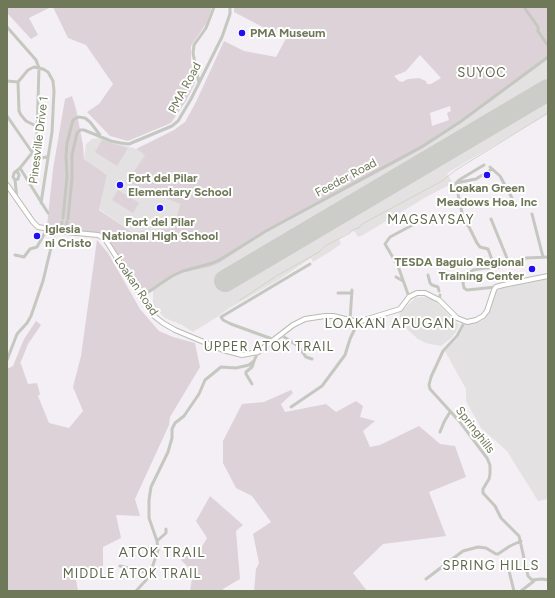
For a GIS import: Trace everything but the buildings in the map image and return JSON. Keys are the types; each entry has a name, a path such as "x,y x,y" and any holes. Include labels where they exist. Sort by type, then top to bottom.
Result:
{"main road":[{"name":"Loakan Road","path":"7,185 37,226 63,232 98,235 104,239 154,316 175,330 230,352 242,355 258,352 293,325 310,317 333,316 358,322"},
{"path":"358,322 395,311 403,306 409,297 418,292 440,298 451,313 458,318 465,321 476,320 483,316 487,311 496,287 503,284 548,276"}],"street":[{"path":"199,83 193,53 194,45 206,28 214,7"},
{"name":"PMA Road","path":"63,232 68,220 70,206 72,155 77,134 80,130 84,130 100,135 111,141 129,144 172,126 178,121 184,112 199,83 227,24 230,14 230,7"},
{"path":"524,7 538,27 538,31 548,46"},
{"name":"Pinesville Drive 1","path":"7,27 36,60 39,68 43,69 51,76 53,81 52,132 41,203"},
{"name":"Feeder Road","path":"142,297 172,276 221,259 266,231 423,146 460,122 548,57"},
{"path":"16,199 15,180 18,179 19,170 32,153 38,127 39,68 31,68 18,82 21,115 29,124 38,127"},
{"path":"7,81 18,82"},
{"path":"7,116 27,143 32,153 38,157 47,158"},
{"name":"PMA Road","path":"63,232 67,177 66,143 74,120 78,117 85,118 100,135"},
{"path":"456,183 484,165"},
{"path":"456,183 476,179 491,168 500,176 512,198"},
{"path":"19,170 48,213"},
{"path":"456,183 464,222 480,247 488,249 495,268"},
{"path":"65,206 70,206"},
{"path":"532,214 543,257"},
{"path":"491,218 508,263"},
{"path":"409,297 398,266 385,244 390,237 420,221"},
{"path":"15,255 23,257 31,249 37,247 47,229"},
{"path":"7,360 17,334 31,316 43,281 55,230"},
{"path":"496,287 467,290 464,288 463,283 465,277 473,270 495,268 526,258 548,257"},
{"path":"275,340 231,324 223,320 221,317 310,264"},
{"path":"428,275 430,283 438,287 439,291"},
{"path":"396,277 403,281"},
{"path":"338,293 352,291 350,320"},
{"name":"Springhills","path":"465,321 457,336 443,351 430,382 430,389 487,458 490,465 490,474 483,493 495,506 501,518 519,536 526,571 534,581"},
{"path":"291,407 322,386 345,355 350,339 358,322"},
{"path":"281,335 298,346 306,357 312,359"},
{"path":"252,384 246,372 252,367 258,352"},
{"path":"136,591 147,580 158,550 157,541 149,518 149,500 151,487 165,460 171,443 172,429 184,416 199,394 202,389 203,382 216,370 224,366 242,368 254,361"},
{"path":"440,432 450,412"},
{"path":"157,541 166,533 166,529"},
{"path":"426,579 463,551 478,547 486,548 498,554 521,541"},
{"path":"134,548 158,550"},
{"path":"120,566 150,573"},
{"path":"509,571 514,591"},
{"path":"521,591 534,581 542,579 548,580"}],"shaded area":[{"path":"7,7 51,7 29,18 38,35 31,39 7,13"},
{"path":"53,7 212,7 206,24 191,46 191,62 195,83 186,101 171,123 128,141 110,136 87,112 99,104 113,84 86,45 68,38"},
{"path":"234,7 548,7 548,59 461,123 419,151 265,233 220,263 210,267 182,273 153,290 143,290 135,280 134,281 106,236 99,233 47,226 53,169 65,99 72,96 83,145 84,159 107,175 99,210 132,232 174,228 180,204 127,182 145,155 136,149 174,130 185,122 196,102 224,41 244,51 276,57 289,33 278,27 274,33 234,12","holes":["420,55 441,78 431,84 427,84 426,81 419,78 408,79 402,82 399,81 394,76 406,71","450,106 451,111 447,113 449,120 432,126 430,113"]},
{"path":"548,59 548,114 449,172 447,174 453,183 428,196 363,235 358,237 355,232 352,231 346,234 339,239 341,244 331,251 313,262 311,258 280,279 228,309 193,332 182,325 165,318 153,305 153,290 170,279 182,273 210,267 220,263 265,233 419,151 461,123"},
{"name":"Fort del Pilar Elementary School","path":"101,138 136,149 145,155 180,204 174,228 132,232 99,209 107,175 84,159 86,144 92,139"},
{"path":"102,140 128,148 117,166 95,152"},
{"path":"118,190 139,203 133,213 112,200"},
{"path":"97,240 108,253 140,309 159,331 173,337 195,343 200,367 170,417 169,425 135,499 140,516 116,515 121,538 103,547 103,568 76,580 78,591 7,591 7,369 13,366 24,339 36,321 41,325 28,344 20,364 28,384 37,383 40,394 38,396 49,423 69,428 83,411 73,387 81,356"},
{"path":"548,279 548,499 538,501 507,451 481,428 466,401 466,389 445,351 458,338 465,325 482,321 490,310 496,292 502,288"},
{"path":"422,297 432,299 459,325 451,338 441,346 426,343 418,339 404,326 401,320 399,312 415,298"},
{"path":"291,390 293,393 281,404 285,412 326,404 336,412 356,401 363,406 360,417 375,421 363,431 370,447 380,445 419,426 440,444 455,446 466,477 429,492 446,536 383,544 353,573 367,591 254,591 256,569 259,563 253,534 271,522 252,496 236,488 223,463 223,441 242,404 264,402"},
{"path":"210,496 243,525 236,531 240,579 223,589 223,591 190,591 193,572 181,560 186,549 198,553 207,538 196,521"}],"waterway":[{"path":"240,300 278,275 319,252 325,246 350,233 354,229 359,228 362,224 442,181 456,170 548,113"}],"runway":[{"path":"225,281 548,90"}],"place":[{"name":"PMA Museum","path":"242,33"},
{"name":"Loakan Green Meadows Hoa, Inc","path":"487,175"},
{"name":"Fort del Pilar Elementary School","path":"120,185"},
{"name":"Fort del Pilar National High School","path":"160,208"},
{"name":"Iglesia ni Cristo","path":"37,236"},
{"name":"TESDA Baguio Regional Training Center","path":"532,269"}],"district":[{"name":"SUYOC","path":"482,73"},
{"name":"MAGSAYSAY","path":"431,220"},
{"name":"LOAKAN APUGAN","path":"390,324"},
{"name":"UPPER ATOK TRAIL","path":"269,347"},
{"name":"ATOK TRAIL","path":"162,553"},
{"name":"SPRING HILLS","path":"491,566"},
{"name":"MIDDLE ATOK TRAIL","path":"132,574"}]}
